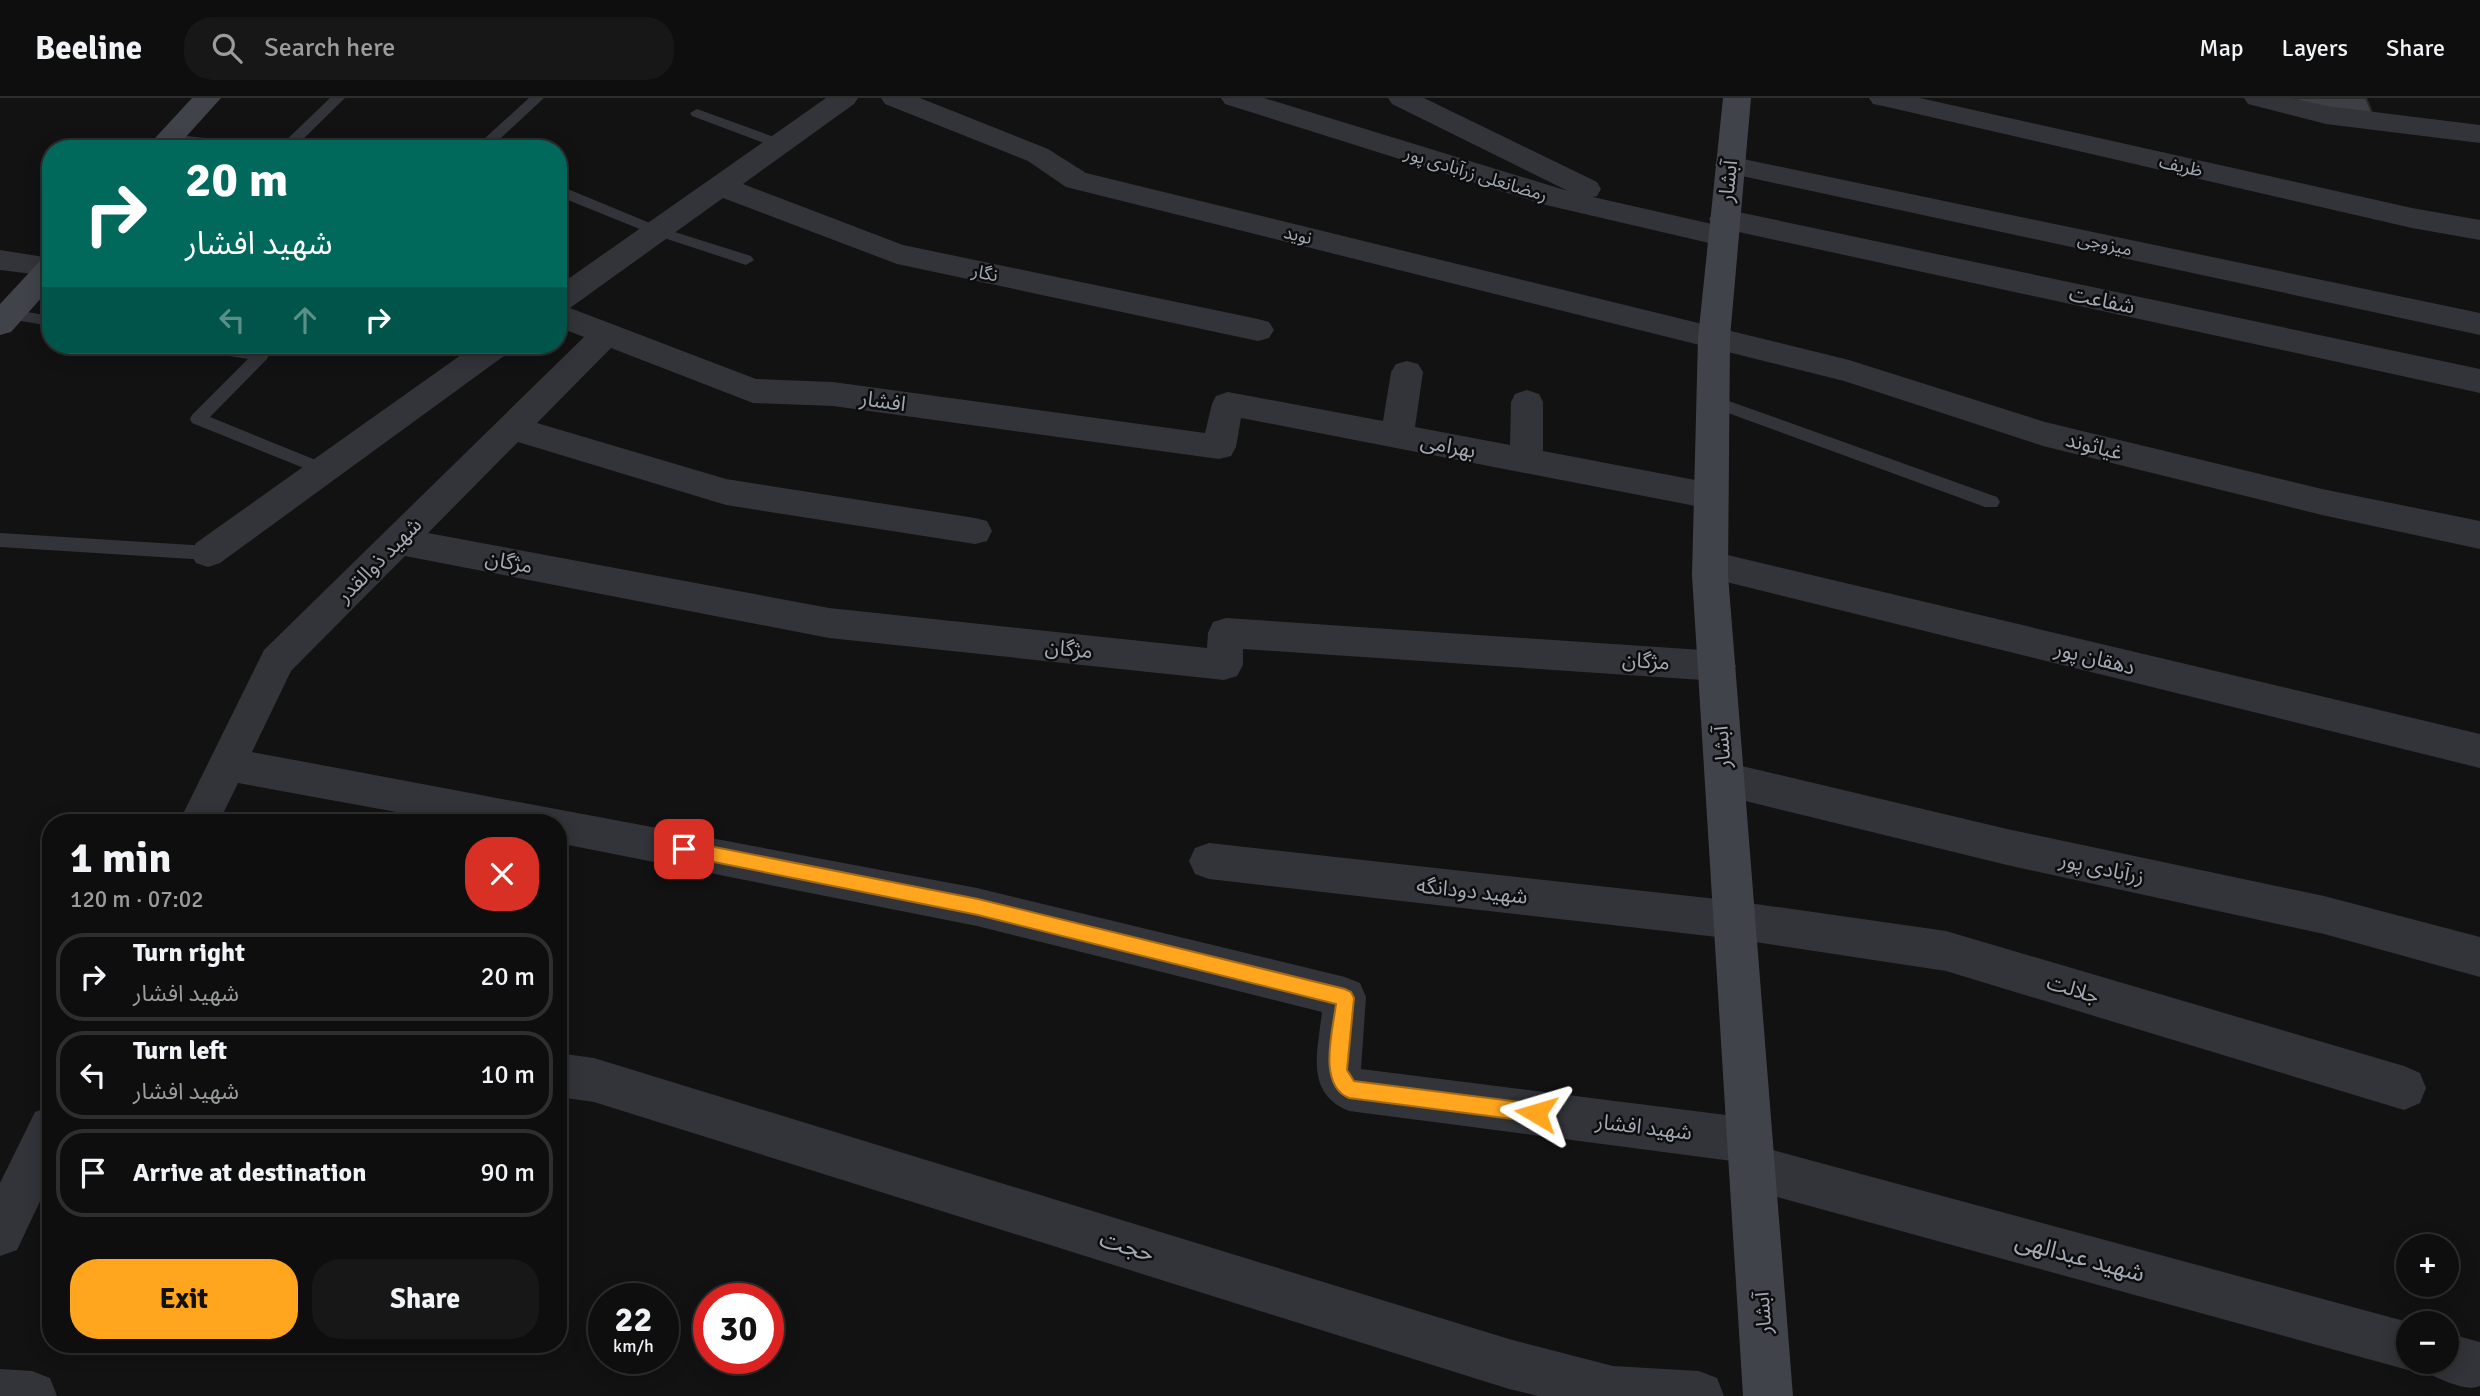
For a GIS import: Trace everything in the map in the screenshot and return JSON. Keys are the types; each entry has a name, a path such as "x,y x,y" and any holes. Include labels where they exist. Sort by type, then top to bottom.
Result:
{"street":[{"path":"150,140 188,98"},
{"path":"167,140 207,98"},
{"path":"567,295 844,98"},
{"name":"نوید","path":"895,98 1038,156 1076,180 1714,338"},
{"name":"رمضانعلی زرآبادی پور","path":"1235,98 1556,198 1648,219 1723,228"},
{"path":"1402,98 1648,219"},
{"name":"آبشار","path":"1737,98 1714,338 1711,565 1769,1396"},
{"name":"ظریف","path":"1883,98 2399,215 2480,230"},
{"path":"2258,98 2326,115 2480,134"},
{"name":"میزوجی","path":"1729,165 2480,324"},
{"name":"نگار","path":"721,186 897,254 1258,330"},
{"name":"شفاعت","path":"1723,228 2480,381"},
{"path":"0,260 42,259"},
{"path":"3,313 42,263"},
{"name":"افشار","path":"567,318 753,391 833,394 1219,447"},
{"name":"شهید ذوالقدر","path":"203,814 277,661 607,333"},
{"name":"غیاثوند","path":"1714,338 1849,371 2043,434 2322,502 2480,534"},
{"path":"208,553 484,354"},
{"path":"1397,436 1407,372"},
{"path":"1526,461 1527,402"},
{"name":"بهرامی","path":"1219,447 1228,404 1711,496"},
{"path":"513,428 726,492 975,531"},
{"name":"مژگان","path":"398,541 828,623 1224,665 1226,633 1717,666"},
{"name":"دهقان پور","path":"1711,565 2480,751"},
{"path":"228,764 443,814"},
{"name":"زرآبادی پور","path":"1725,779 2007,847 2324,915 2480,957"},
{"name":"شهید افشار","path":"567,827 978,907 1345,998 1338,1072 1349,1089 1751,1154"},
{"name":"شهید دودانگه","path":"1209,861 1735,920"},
{"name":"جلالت","path":"1735,920 1946,951 2404,1088"},
{"name":"حجت","path":"567,1077 607,1084 1509,1364 1613,1391 1699,1396"},
{"path":"0,1233 42,1147"},
{"name":"شهید عبدالهی","path":"1751,1154 2396,1342"},
{"path":"0,1394 32,1396"}],"lane":[{"path":"294,140 338,98"},
{"path":"490,140 537,98"},
{"path":"697,113 780,144"},
{"path":"567,194 657,231 746,260"},
{"path":"3,313 42,320"},
{"path":"255,354 261,355 198,419 322,469"},
{"path":"1712,401 1991,502"},
{"path":"0,540 208,553"}],"building":[{"path":"2275,98 2366,98 2374,118"}],"route":[{"path":"684,849 978,907 1345,998 1338,1072 1349,1089 1536,1113"}]}
